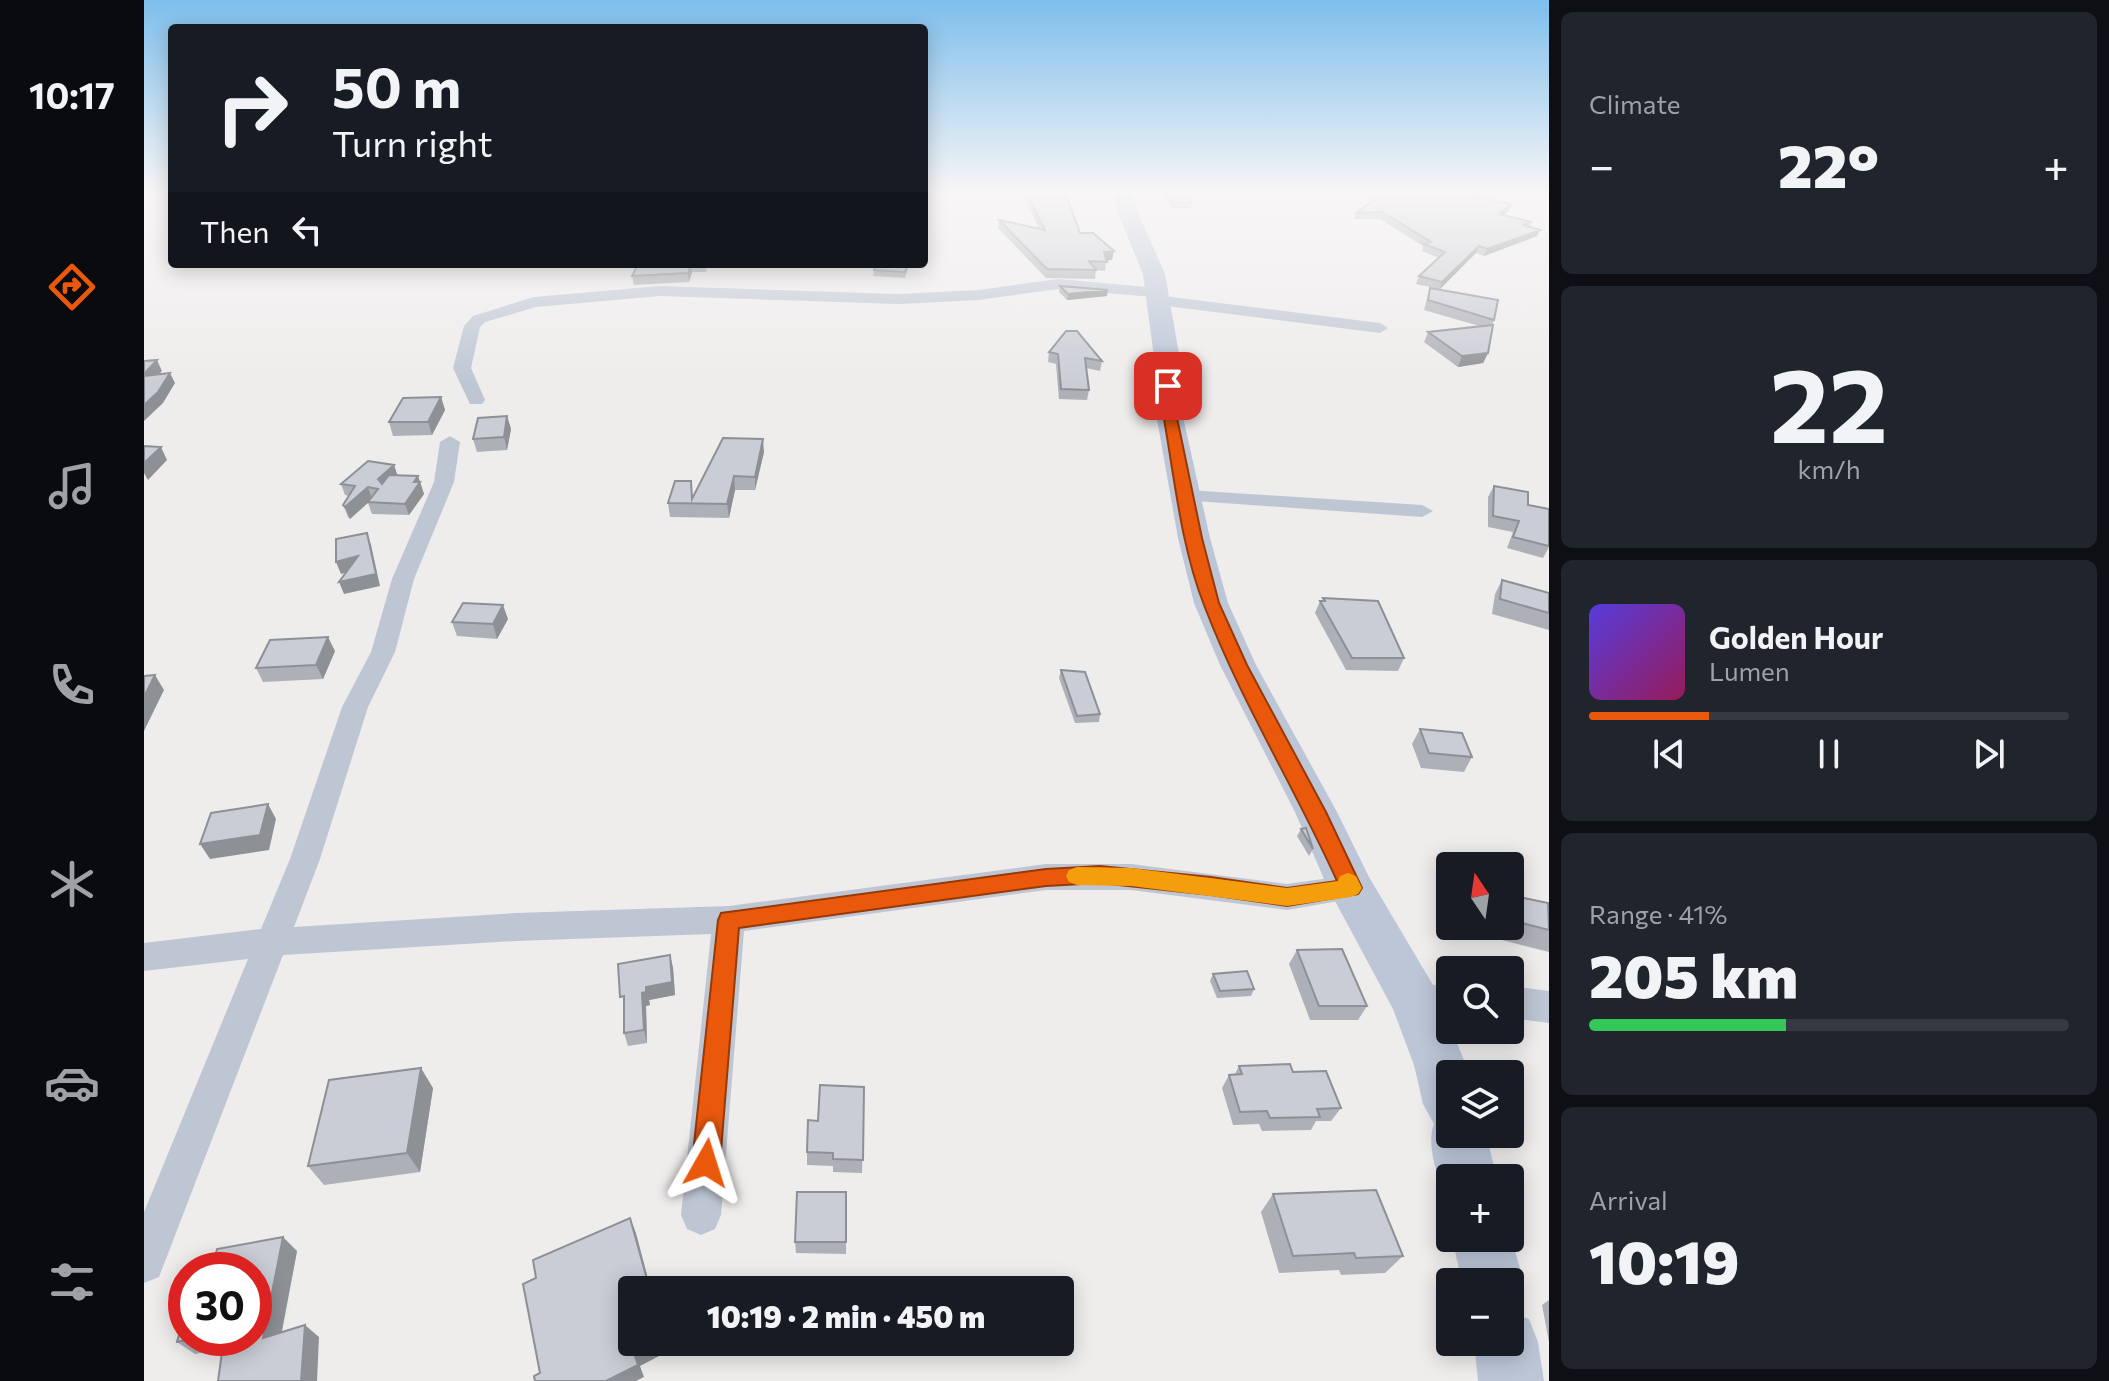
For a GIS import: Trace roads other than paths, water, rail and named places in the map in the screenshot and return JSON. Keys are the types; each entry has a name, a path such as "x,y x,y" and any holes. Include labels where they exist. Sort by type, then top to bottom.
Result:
{"street":[{"path":"1147,256 1154,274 1168,365 1168,408 1194,538 1211,603 1238,665 1316,812 1351,888 1432,1000 1439,1060"},
{"path":"476,400 462,368 472,326 479,319 534,302 660,291 898,299 979,295 1058,284 1380,328"},
{"path":"144,1262 305,859 355,707 383,652 403,579 444,482 450,442"},
{"path":"1187,496 1422,511"},
{"path":"144,957 272,942 516,927 729,920 1046,877 1100,875 1287,897 1351,888"},
{"path":"701,1215 729,920"},
{"path":"1524,1004 1549,1007"},
{"path":"1508,1356 1511,1381"}]}
